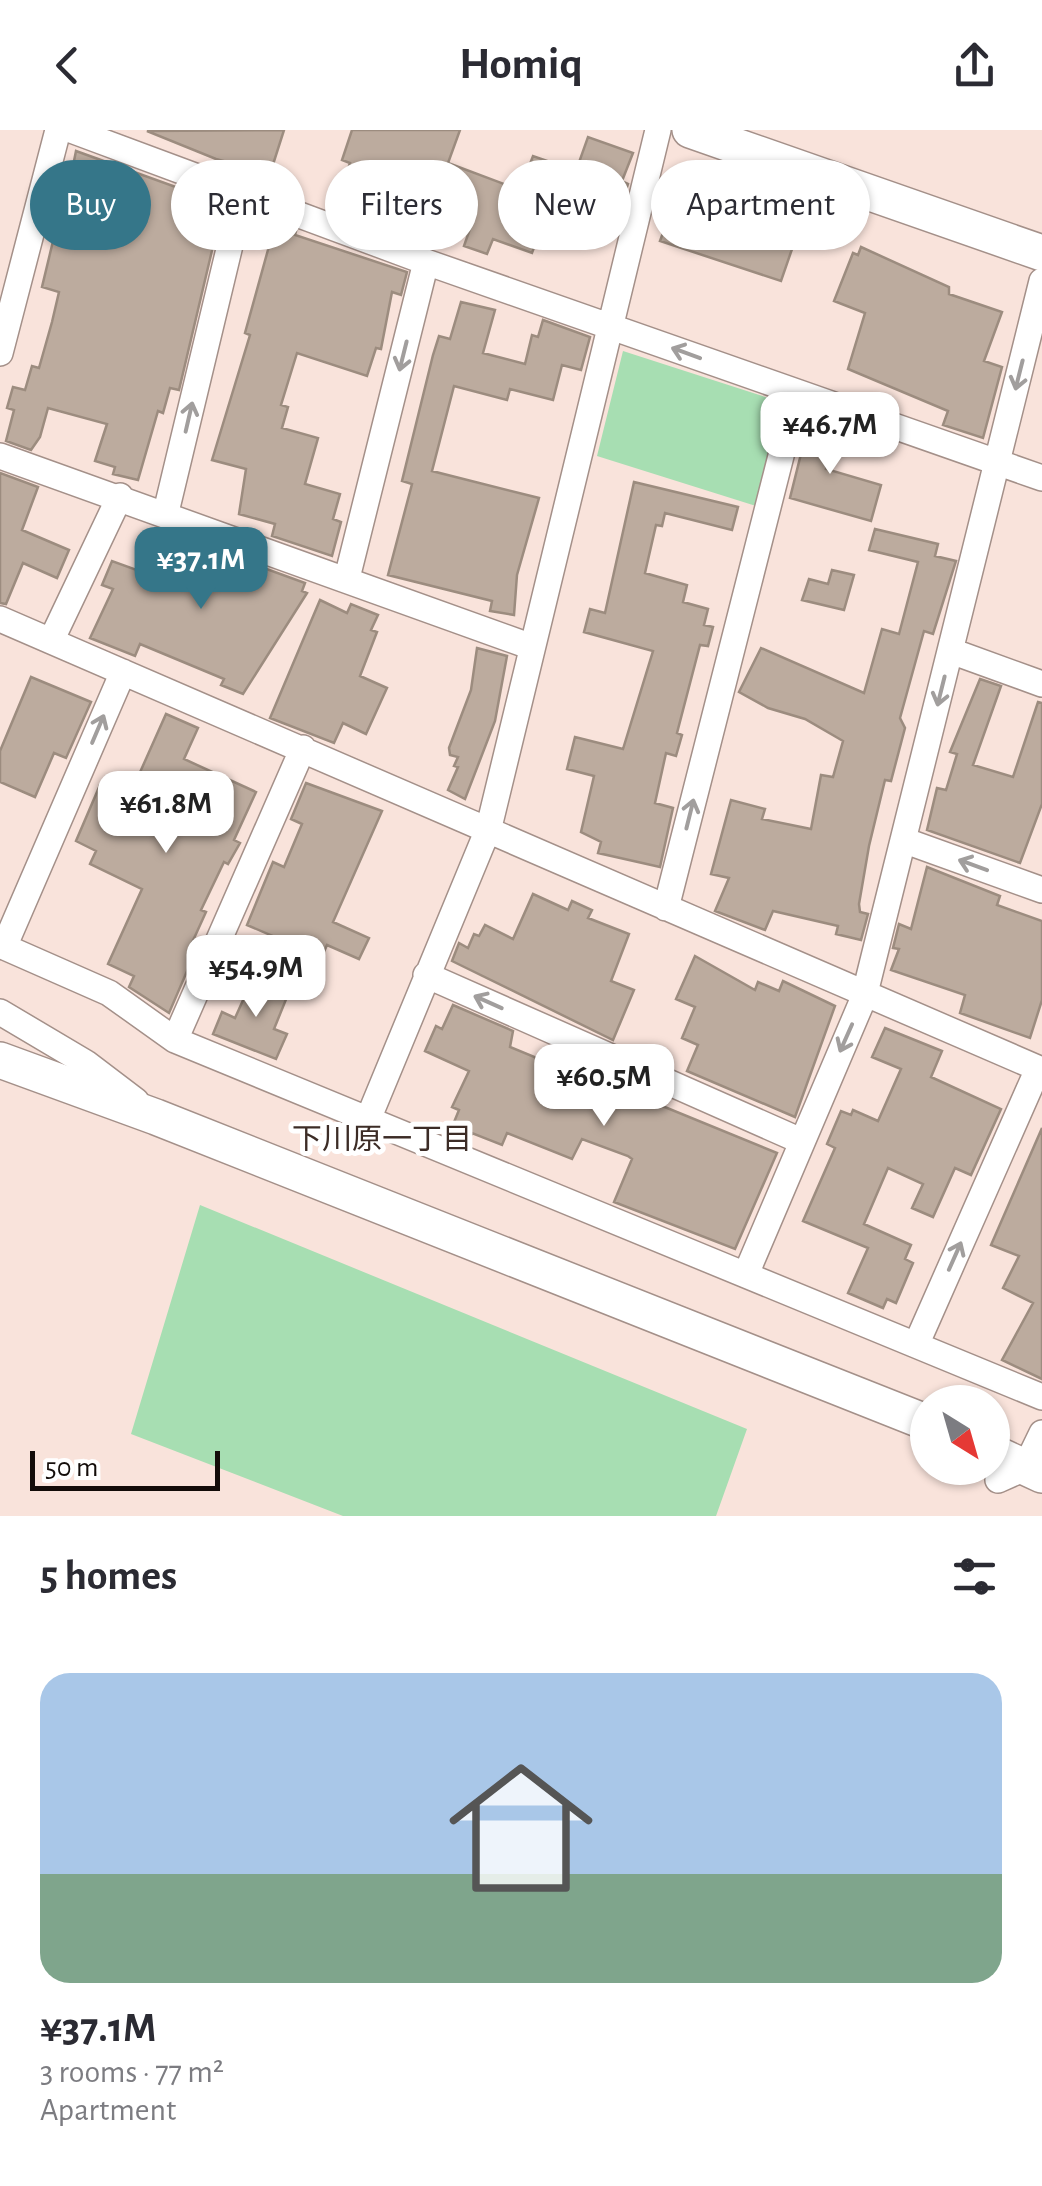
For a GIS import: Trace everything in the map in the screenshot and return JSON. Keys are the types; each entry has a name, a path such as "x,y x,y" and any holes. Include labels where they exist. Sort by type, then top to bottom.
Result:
{"street":[{"path":"0,353 58,130"},
{"path":"70,130 171,166"},
{"path":"369,1117 489,828 658,130"},
{"path":"690,130 1042,253"},
{"path":"305,215 426,262 1042,478"},
{"path":"166,512 229,250"},
{"path":"347,578 426,262"},
{"path":"746,1274 864,997 1042,280"},
{"path":"666,908 797,393"},
{"path":"0,456 166,512 532,646"},
{"path":"50,641 120,496"},
{"path":"0,620 489,828 864,997 1040,1070 916,1345"},
{"path":"951,651 1042,684"},
{"path":"122,672 2,946 109,993 176,1040 1042,1397"},
{"path":"176,1040 303,748"},
{"path":"903,840 1042,890"},
{"path":"426,975 802,1141"},
{"path":"0,1012 86,1063 156,1117"},
{"path":"0,1060 156,1117 910,1416"},
{"path":"1014,1469 1042,1434"}],"green space":[{"path":"623,351 784,403 756,506 597,456"},
{"path":"200,1205 747,1429 716,1516 343,1516 131,1434"}],"building":[{"path":"284,130 274,160 220,160 147,131"},
{"path":"352,130 460,130 449,160 342,160"},
{"path":"588,137 633,153 630,160 580,160"},
{"path":"76,151 101,160 74,160"},
{"path":"478,174 498,182 498,241 493,239 487,254 476,250"},
{"path":"151,178 171,185 171,250 212,250 179,390 170,388 163,413 158,411 138,480 113,474 115,467 95,461 107,424 48,408 40,437 31,450 6,441 14,410 7,408 13,387 25,390 32,366 39,368 52,322 59,292 42,287 51,250 151,250"},
{"path":"305,238 325,245 325,250 340,250 407,272 401,295 392,292 381,349 376,348 367,376 297,353 281,405 288,407 282,428 318,438 305,484 340,494 333,519 341,522 332,556 272,536 275,524 239,514 246,469 212,460 250,335 245,333 268,250 305,250"},
{"path":"687,250 792,250 781,281"},
{"path":"860,250 868,250 949,287 949,294 1002,312 984,361 1002,367 983,438 943,425 948,411 848,369 865,313 834,301 853,253 858,255"},
{"path":"461,302 495,310 483,353 525,364 532,335 538,337 543,320 590,337 581,370 562,365 553,400 510,389 507,400 454,386 432,471 539,498 517,575 514,615 490,611 492,601 388,575 412,484 402,481 433,355 439,336 450,339"},
{"path":"810,418 838,424 826,469 881,485 871,521 790,498"},
{"path":"0,473 38,487 22,530 69,550 57,578 23,563 6,604 0,603"},
{"path":"634,482 738,507 732,530 665,513 662,526 656,525 645,573 687,585 683,602 708,609 704,625 713,627 708,646 700,645 677,733 682,735 676,756 666,753 655,803 673,808 660,867 598,853 601,842 581,832 594,776 567,769 575,737 623,749 653,651 584,632 590,609 605,613"},
{"path":"875,529 938,544 935,556 956,561 933,634 924,631 900,718 905,728 891,781 885,780 869,846 859,904 860,912 868,914 861,940 836,934 838,926 773,911 765,930 715,911 729,878 711,874 731,800 765,809 762,819 811,829 821,775 833,777 843,741 805,719 768,708 739,692 761,648 864,693 882,629 899,634 918,562 869,550"},
{"path":"182,538 305,583 302,591 307,593 243,694 221,685 224,679 140,644 135,656 90,638 113,589 102,585 112,561 164,580"},
{"path":"832,570 854,575 844,610 802,600 809,579 828,584"},
{"path":"320,600 347,613 351,604 378,615 371,630 377,632 360,676 387,688 366,734 343,723 334,743 270,718"},
{"path":"477,648 507,656 495,721 465,799 448,790 458,767 454,766 458,757 450,755 449,748 471,690"},
{"path":"31,677 91,702 66,758 54,753 35,797 0,782 0,751"},
{"path":"980,679 1001,686 973,765 1013,777 1038,702 1042,703 1042,804 1020,863 927,830 937,788 946,790 957,754 950,752"},
{"path":"166,714 198,728 184,759 256,792 234,840 240,843 228,864 224,862 201,910 206,912 191,945 197,948 169,1013 129,987 134,976 108,964 142,889 90,864 96,851 76,841 100,785 129,797"},
{"path":"306,783 382,811 333,922 369,938 359,959 327,945 306,992 281,981 296,946 247,925 273,862 284,867 302,824 291,819"},
{"path":"927,867 1000,896 997,905 1042,921 1042,1000 1030,1038 960,1013 965,995 891,970 899,949 893,948 899,924 911,929"},
{"path":"533,894 568,910 572,901 592,910 588,918 629,934 611,981 634,990 613,1040 452,961 459,943 468,948 474,934 479,936 485,925 513,939"},
{"path":"695,956 755,990 758,982 779,991 783,981 835,1006 795,1117 687,1071 698,1045 682,1038 695,1007 676,999"},
{"path":"254,976 289,992 274,1029 287,1034 276,1059 213,1034 222,1012 235,1018"},
{"path":"453,1005 513,1031 510,1047 568,1071 574,1058 653,1094 650,1101 777,1153 735,1249 614,1202 632,1159 628,1156 582,1139 572,1159 507,1133 502,1145 472,1133 469,1140 450,1132 459,1110 452,1107 469,1071 425,1051 436,1026 442,1029"},
{"path":"885,1028 942,1051 931,1077 1001,1109 971,1175 955,1168 933,1217 912,1208 923,1184 888,1168 864,1224 911,1245 905,1259 913,1263 896,1303 887,1299 883,1308 848,1293 868,1248 803,1221 835,1148 827,1144 841,1111 851,1115 853,1110 878,1121 901,1069 872,1057"},
{"path":"1042,1128 1042,1379 1002,1360 1033,1303 1003,1288 1019,1256 991,1245"}],"district":[{"name":"下川原一丁目","path":"382,1140"}]}
